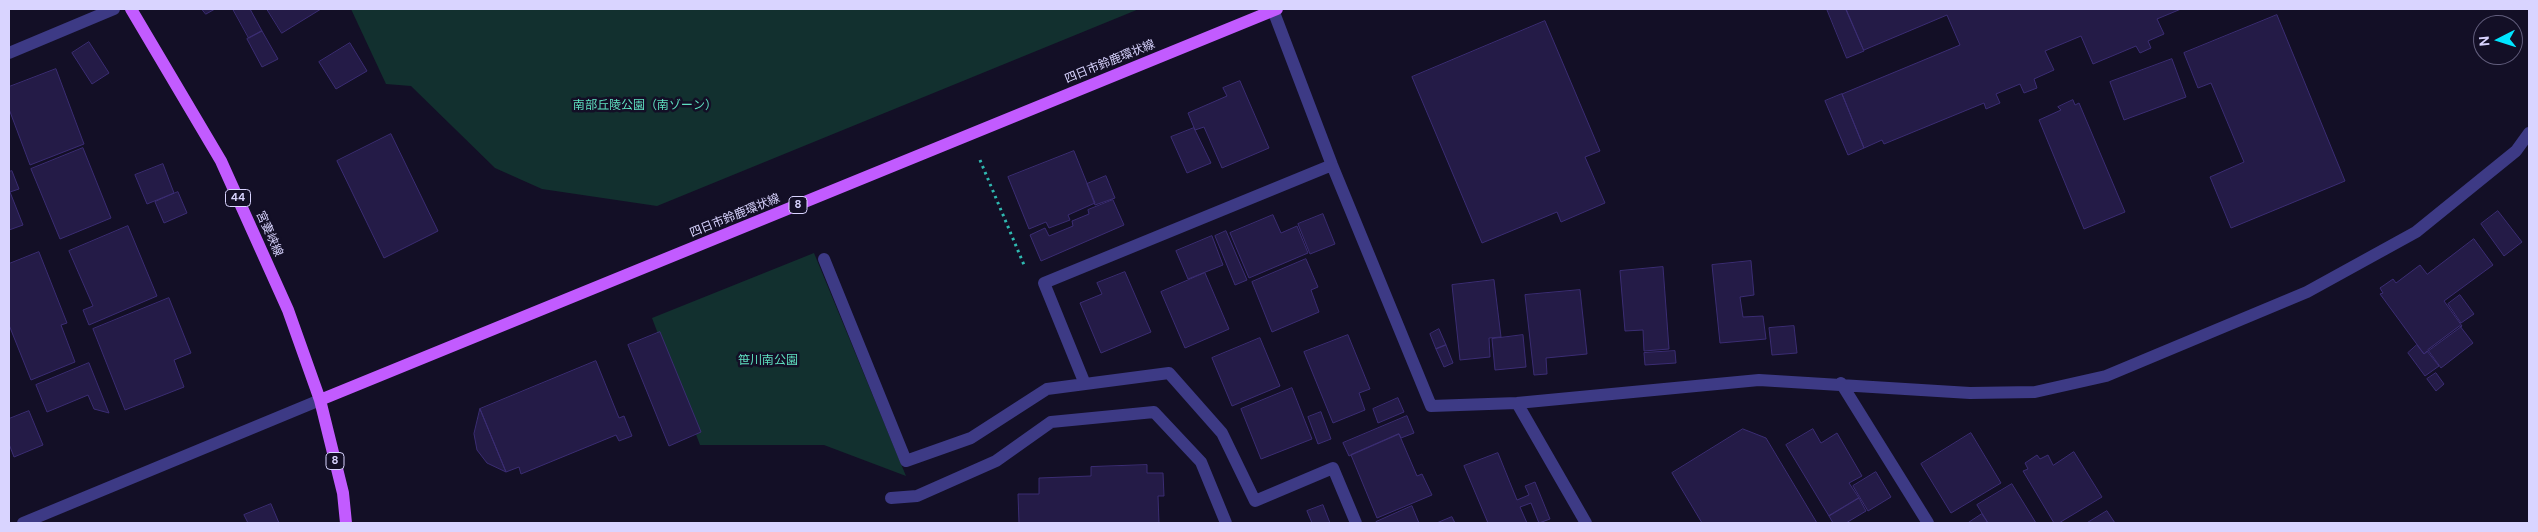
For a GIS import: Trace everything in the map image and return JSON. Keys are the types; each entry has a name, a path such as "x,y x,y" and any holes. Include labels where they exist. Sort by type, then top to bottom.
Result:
{"main road":[{"name":"宮妻峡線","path":"131,9 222,161 288,310 320,400"},
{"name":"四日市鈴鹿環状線","path":"320,400 1275,9"},
{"name":"8","path":"320,400 343,493 346,523"}],"street":[{"path":"9,52 114,9"},
{"path":"1275,9 1332,165 1432,406 1516,403 1759,380 1970,393 2035,392 2106,376 2307,292 2416,232 2516,151 2529,133"},
{"path":"1085,384 1044,283 1332,165"},
{"path":"824,259 906,461 971,438 1047,389 1169,373 1222,433 1255,500 1333,468 1356,523"},
{"path":"1841,384 1928,523"},
{"path":"23,523 320,400"},
{"path":"1516,403 1586,523"},
{"path":"891,498 917,496 996,461 1051,422 1154,412 1200,462 1226,523"}],"path":[{"path":"970,134 1027,273 1044,283"}],"green space":[{"name":"南部丘陵公園（南ゾーン）","path":"351,9 1139,9 657,206 542,189 495,168 411,86 386,84"},
{"name":"笹川南公園","path":"814,253 906,476 824,445 700,445 652,318"}],"building":[{"path":"202,9 215,9 206,14"},
{"path":"233,9 250,9 262,31 249,38"},
{"path":"267,9 321,9 282,33"},
{"path":"1827,9 1846,9 1864,51 1847,58"},
{"path":"1846,9 2181,9 2157,19 2164,34 2148,41 2151,48 2140,53 2136,46 2093,64 2081,36 2045,51 2054,70 2034,79 2037,88 2024,93 2020,84 1996,94 2000,103 1986,109 1984,103 1884,144 1882,140 1864,148 1842,94 1960,45 1947,15 1864,50"},
{"path":"2277,15 2345,181 2231,228 2210,177 2244,162 2211,83 2198,88 2184,53"},
{"path":"1545,21 1600,151 1585,157 1605,203 1561,222 1557,212 1482,243 1412,77"},
{"path":"262,31 278,59 262,67 247,39"},
{"path":"89,42 109,73 92,84 72,53"},
{"path":"350,43 367,71 336,89 319,62"},
{"path":"2172,59 2186,97 2124,120 2110,82"},
{"path":"56,69 84,144 30,165 9,109 9,87"},
{"path":"1240,81 1269,148 1222,168 1204,127 1195,130 1188,113 1227,96 1223,88"},
{"path":"1842,94 1864,148 1848,155 1825,101"},
{"path":"2073,100 2075,105 2079,103 2125,212 2084,229 2039,120 2061,110 2058,107"},
{"path":"1194,128 1211,163 1187,173 1171,137"},
{"path":"391,134 438,231 384,258 337,161"},
{"path":"83,148 111,218 60,239 31,169"},
{"path":"1074,151 1095,203 1068,215 1070,220 1049,228 1046,222 1029,229 1008,177"},
{"path":"163,164 174,193 147,204 135,175"},
{"path":"12,171 19,189 10,192 23,225 9,230 9,172"},
{"path":"1106,176 1115,198 1095,205 1087,184"},
{"path":"178,192 187,213 164,223 155,202"},
{"path":"1113,200 1124,225 1041,261 1030,235 1045,228 1049,236 1073,226 1072,221 1089,214 1088,210"},
{"path":"2498,211 2522,242 2504,256 2481,224"},
{"path":"1323,214 1335,244 1310,254 1298,224"},
{"path":"1273,215 1281,233 1297,226 1308,253 1249,278 1230,233"},
{"path":"128,226 157,296 89,325 83,310 93,306 69,251"},
{"path":"1226,231 1247,280 1235,285 1215,236"},
{"path":"1212,236 1223,265 1188,279 1176,251"},
{"path":"2474,239 2493,265 2444,301 2462,326 2424,354 2380,294 2383,293 2380,288 2393,279 2396,283 2420,265 2427,274"},
{"path":"39,252 67,323 61,325 75,362 31,380 9,325 9,264"},
{"path":"1306,259 1318,287 1311,290 1319,312 1272,332 1252,282"},
{"path":"1751,261 1754,295 1740,297 1743,317 1763,316 1766,339 1720,343 1712,265"},
{"path":"1663,267 1669,349 1644,351 1643,330 1625,331 1620,271"},
{"path":"1125,272 1151,332 1101,353 1080,303 1102,294 1097,283"},
{"path":"1205,273 1229,329 1185,348 1161,292"},
{"path":"1494,280 1501,337 1489,338 1490,357 1460,360 1452,285"},
{"path":"1580,290 1587,354 1546,358 1547,374 1534,375 1525,295"},
{"path":"2460,295 2474,314 2461,323 2448,304"},
{"path":"169,298 191,353 174,360 184,387 125,410 93,329"},
{"path":"1794,326 1797,353 1772,355 1769,328"},
{"path":"2460,326 2473,343 2441,368 2428,350"},
{"path":"1439,329 1446,345 1436,349 1430,334"},
{"path":"660,332 701,432 669,446 628,345"},
{"path":"1348,335 1370,389 1359,393 1365,410 1333,423 1304,352"},
{"path":"1523,335 1526,367 1495,370 1492,339"},
{"path":"1260,338 1280,386 1232,406 1212,358"},
{"path":"1446,345 1453,363 1444,367 1436,349"},
{"path":"2417,345 2424,354 2427,351 2439,366 2425,376 2408,353"},
{"path":"1675,351 1676,363 1645,365 1644,353"},
{"path":"596,361 619,418 624,416 632,436 619,441 616,435 521,474 519,467 506,472 480,409"},
{"path":"89,363 109,413 94,409 88,395 47,412 36,385"},
{"path":"2436,373 2444,384 2436,391 2427,379"},
{"path":"1292,388 1312,439 1261,459 1241,409"},
{"path":"1398,398 1404,412 1378,423 1373,409"},
{"path":"480,409 506,472 487,463 477,450 474,434"},
{"path":"29,411 43,445 14,457 9,444 9,419"},
{"path":"1321,412 1331,439 1318,444 1308,417"},
{"path":"1407,416 1414,433 1401,438 1399,434 1349,456 1343,443"},
{"path":"1743,429 1766,438 1817,523 1702,523 1672,473"},
{"path":"1813,429 1821,443 1837,433 1862,476 1849,483 1859,498 1829,516 1786,445"},
{"path":"1971,433 2001,483 1951,513 1921,464"},
{"path":"1399,434 1417,476 1422,474 1432,495 1377,518 1351,455"},
{"path":"2074,452 2102,497 2059,523 2054,523 2023,471 2028,469 2025,463 2037,455 2040,459 2048,455 2053,465"},
{"path":"1498,453 1517,500 1529,495 1525,486 1535,482 1550,519 1539,523 1531,503 1520,507 1527,523 1488,523 1464,466"},
{"path":"1147,465 1147,473 1163,473 1164,496 1158,496 1159,523 1019,523 1018,494 1039,494 1039,478 1091,476 1091,467"},
{"path":"1876,472 1891,497 1868,511 1853,486"},
{"path":"2012,484 2036,523 1988,523 1977,505"},
{"path":"1859,498 1866,511 1846,523 1833,523 1829,516"},
{"path":"271,504 279,523 248,523 244,515"},
{"path":"1323,505 1330,523 1312,523 1307,511"},
{"path":"1412,506 1419,523 1376,523 1376,522"},
{"path":"2107,511 2115,523 2087,523"},
{"path":"1982,514 1988,523 1968,523"},
{"path":"1452,517 1455,523 1437,523"}]}
